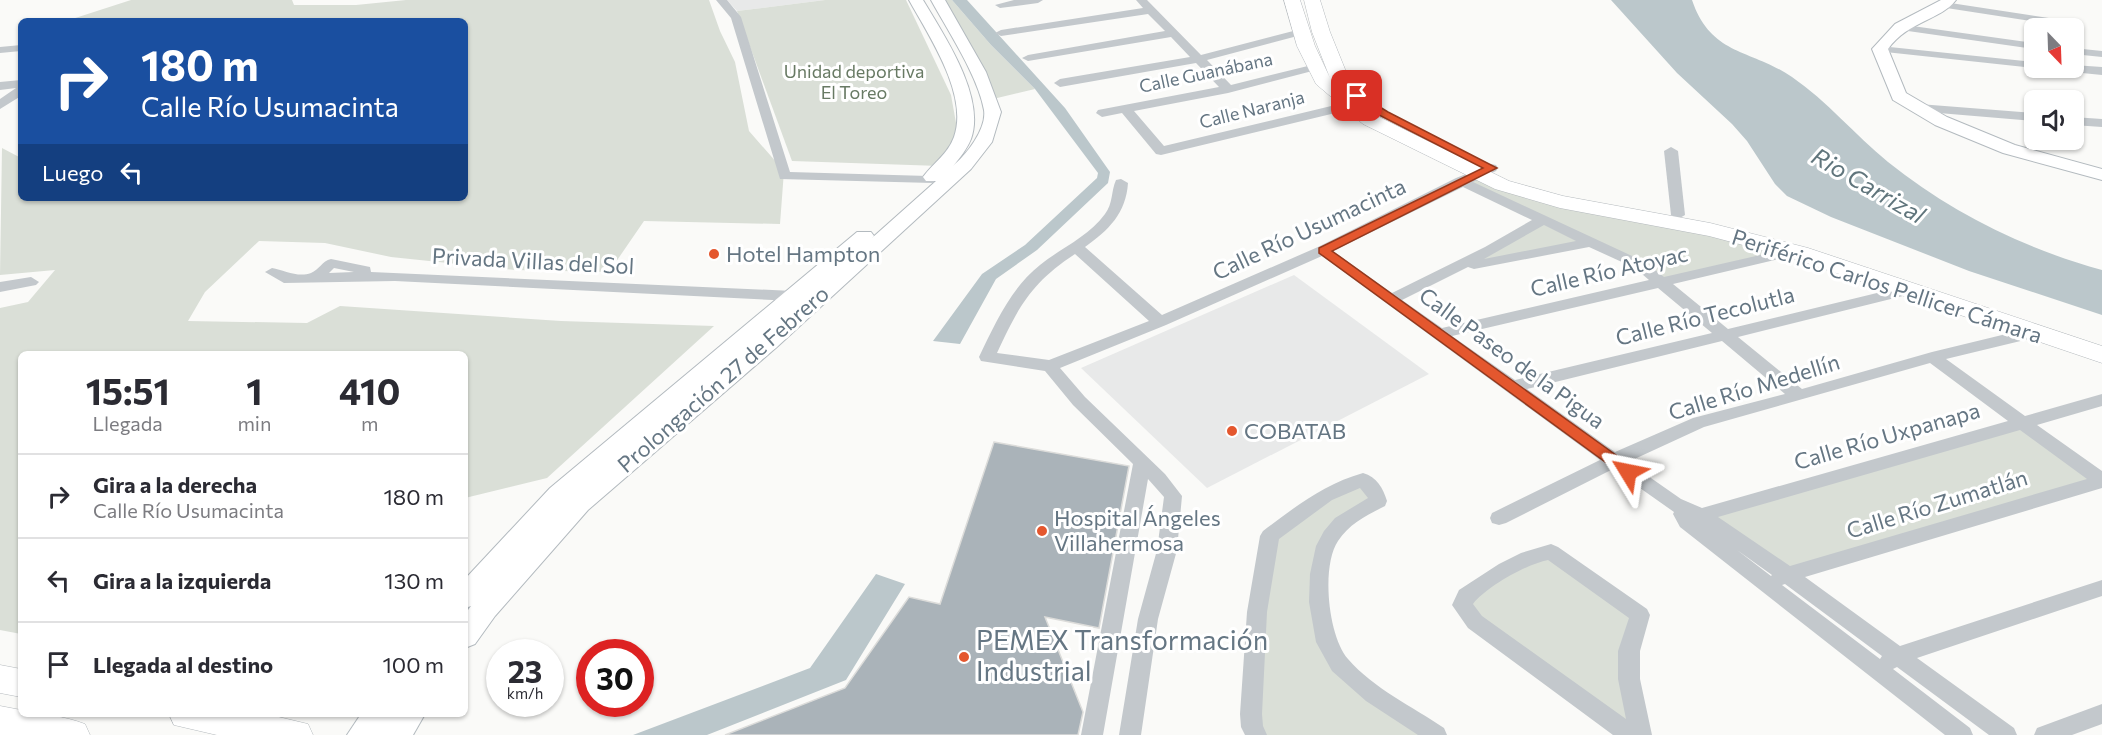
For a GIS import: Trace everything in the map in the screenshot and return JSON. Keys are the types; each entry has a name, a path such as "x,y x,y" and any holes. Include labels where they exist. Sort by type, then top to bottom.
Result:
{"main road":[{"name":"Prolongación 27 de Febrero","path":"468,594 559,495 949,161 964,135 965,110 956,74 916,0"},
{"name":"Prolongación 27 de Febrero","path":"468,632 485,608 579,503 761,349 932,196 965,165 986,138 993,112 978,72 938,0"},
{"name":"Periférico Carlos Pellicer Cámara","path":"1292,0 1300,32 1322,80 1370,120 1476,174 1502,185 1560,202 1710,230 1800,253 2102,355"},
{"name":"Periférico Carlos Pellicer Cámara","path":"1312,0 1337,77 1357,96 1476,174 1511,178 1563,192 1678,214 1792,241 2102,343"},
{"path":"1947,2 1898,27 1880,49 1899,96 1941,121 2009,149 2102,175"},
{"path":"0,679 18,682"},
{"path":"202,717 296,735"},
{"path":"362,735 376,717"},
{"path":"395,735 408,717"},
{"path":"0,721 73,735"}],"street":[{"path":"721,0 736,17 785,176 928,180"},
{"path":"1000,5 1038,0"},
{"path":"1141,0 1228,89"},
{"path":"1947,2 2036,18"},
{"path":"1000,33 1151,10"},
{"path":"1898,27 2024,45"},
{"path":"1060,83 1198,59 1300,32"},
{"path":"1028,58 1173,33"},
{"path":"0,50 18,48"},
{"path":"1880,49 2024,64"},
{"path":"2084,52 2102,54"},
{"name":"Calle Guanábana","path":"1102,113 1228,89 1316,67"},
{"path":"2084,70 2102,72"},
{"path":"0,86 18,84"},
{"path":"0,105 18,92"},
{"name":"Calle Naranja","path":"1125,108 1161,151 1352,105"},
{"path":"1919,108 2024,116"},
{"path":"2084,122 2102,123"},
{"path":"1671,151 1678,214"},
{"path":"1476,174 1544,219 1640,265 1799,396"},
{"name":"Calle Río Usumacinta","path":"1050,366 1160,322 1323,250 1476,174"},
{"path":"1121,183 1123,196 1094,236 1036,276 1013,303 987,357 1050,366 1069,392 1160,479 1173,496 1167,550 1148,619 1130,735"},
{"path":"1391,299 1490,250 1544,219"},
{"path":"1449,270 1591,242"},
{"path":"1076,247 1160,322"},
{"name":"Calle Paseo de la Pigua","path":"1323,250 1694,519 1765,584 1962,735"},
{"name":"Calle Río Atoyac","path":"1438,334 1791,252"},
{"name":"Privada Villas del Sol","path":"272,272 284,278 394,276 793,296"},
{"path":"0,287 31,282"},
{"name":"Calle Río Tecolutla","path":"1511,387 1910,290"},
{"name":"Calle Río Medellín","path":"1499,518 1613,461 1699,422 1799,396 1932,357 2035,332"},
{"path":"1932,357 2102,480"},
{"name":"Calle Río Uxpanapa","path":"1694,519 2102,400"},
{"path":"1092,735 1142,464"},
{"path":"1256,735 1252,727 1251,714 1257,612 1270,536 1330,492 1347,483 1363,480 1375,491 1378,501 1345,519 1326,544 1318,583 1319,613 1328,647 1341,666 1374,694 1435,735"},
{"name":"Calle Río Zumatlán","path":"1765,584 1786,574 2102,480"},
{"name":"Calle Paseo de la Pigua","path":"1694,519 1786,574 2006,735"},
{"path":"1631,735 1475,622 1462,605 1466,596 1527,558 1535,554 1551,552 1640,615 1629,651 1629,679 1641,735"},
{"path":"1877,669 1897,656 2102,588"},
{"path":"2045,735 2102,714"}],"shaded area":[{"path":"727,0 825,0 737,11"},
{"name":"COBATAB","path":"1294,275 1429,374 1207,488 1081,368"}],"green space":[{"path":"131,0 292,0 294,5 356,5 406,0 709,0 720,31 735,62 749,131 784,171 780,224 644,221 609,272 515,270 391,257 325,243 259,241 205,292 188,321 307,323 340,306 561,321 714,326 547,478 468,497 468,351 18,351 18,633 0,630 0,308 28,302 55,270 0,275 2,148 18,156 18,201 468,201 468,18 75,18"},
{"name":"Unidad deportiva El Toreo","path":"825,0 906,0 951,95 958,134 940,166 792,161 737,11"},
{"path":"938,0 952,0 991,45 1035,89 993,99"},
{"path":"1477,173 1502,185 1791,252 1661,283 1591,242 1449,270 1543,219 1461,181"},
{"path":"2024,422 2102,480 1786,574 1701,515"},
{"path":"1349,483 1375,491 1326,545 1328,647 1434,735 1256,735 1270,536"},
{"path":"1551,552 1640,615 1629,651 1641,735 1475,622 1466,596"}],"water":[{"path":"952,0 967,0 1065,108 1110,172 1108,183 1037,250 996,279 960,344 933,341 982,274 1025,245 1097,178 1098,173 1035,89 991,45"},
{"name":"Rio Carrizal","path":"1611,0 1692,0 1700,18 1721,42 1792,77 1888,162 1937,197 1989,227 2017,240 2102,270 2102,315 1969,271 1831,217 1787,196 1775,184 1747,141 1732,124 1677,73"},
{"path":"876,574 905,584 846,680 707,735 633,735 810,668"}],"building":[{"path":"994,442 1129,466 1099,628 1045,617 1083,712 1078,735 725,735 845,688 909,597 940,604"}],"place":[{"name":"Hotel Hampton","path":"714,254"},
{"name":"COBATAB","path":"1232,431"},
{"name":"Hospital Ángeles Villahermosa","path":"1042,531"},
{"name":"PEMEX Transformación Industrial","path":"964,657"}],"route":[{"path":"1357,96 1384,114 1491,168 1323,250 1628,472"}]}
